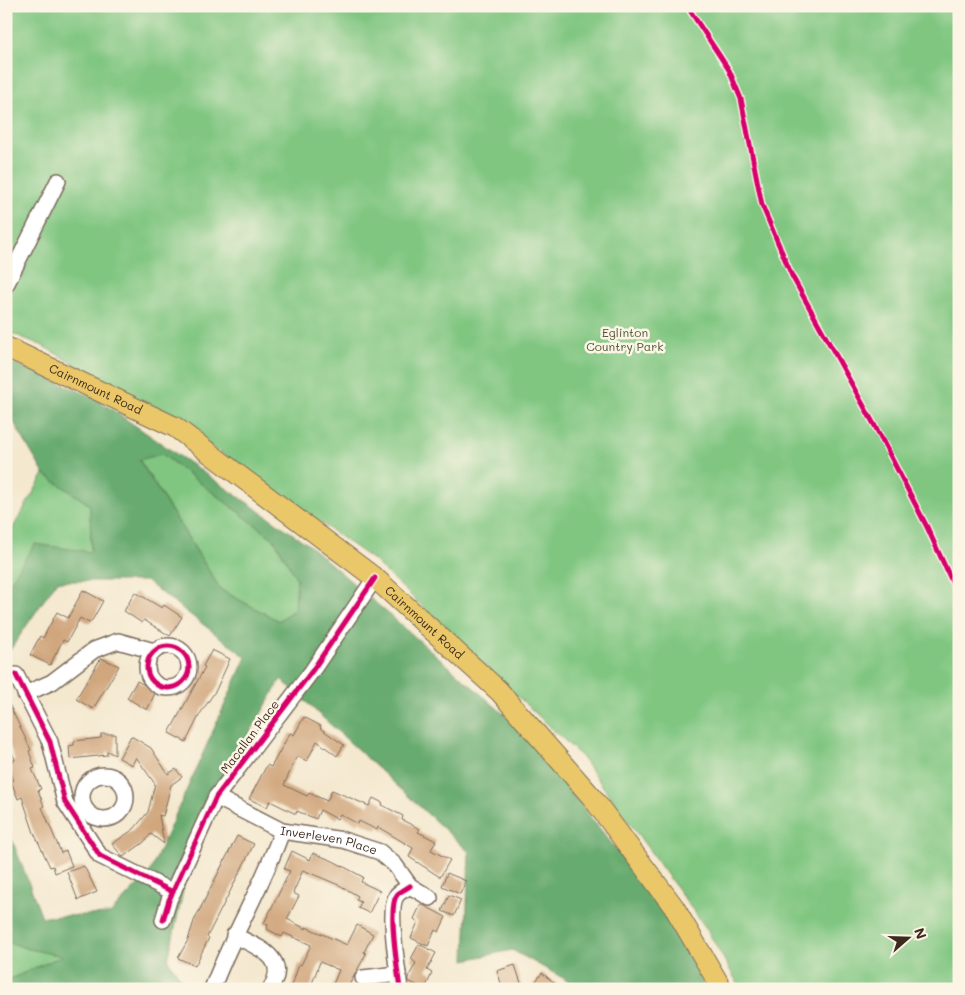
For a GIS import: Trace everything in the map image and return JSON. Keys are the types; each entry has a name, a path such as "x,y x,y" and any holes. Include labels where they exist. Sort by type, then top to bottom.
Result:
{"main road":[{"name":"Cairnmount Road","path":"6,347 175,427 374,578 499,691 591,796 674,907 722,989"}],"street":[{"path":"6,284 58,181"},
{"name":"Macallan Place","path":"163,920 172,892 216,797 312,671 374,578"},
{"path":"25,694 52,682 94,650 118,641 154,651"},
{"path":"16,675 50,742 65,802 100,856 172,892"},
{"name":"Inverleven Place","path":"216,797 282,831 344,840 380,852 395,865 410,886 430,898"},
{"path":"65,802 83,799"},
{"path":"212,989 234,935 273,857 282,831"},
{"path":"363,978 399,981 393,905 396,895 410,886"},
{"path":"234,935 269,954 275,962 277,970 270,989"}],"green space":[{"name":"Eglinton Country Park","path":"6,6 959,6 959,989 741,989 706,928 580,755 372,559 226,456 134,398 41,345 6,331"},
{"path":"6,360 95,398 309,545 520,728 662,907 706,989 577,989 563,978 512,950 465,960 469,852 281,679 198,823 168,960 188,989 6,989 6,981 62,956 25,948 6,941 6,824 42,917 110,914 150,872 246,657 146,581 57,581 6,656 6,588 35,544 91,552 90,505 44,474 6,409","holes":["162,454 274,539 297,579 295,609 279,621 221,590 139,460"]},
{"path":"162,454 274,539 297,579 295,609 278,621 221,590 139,459"},
{"path":"44,474 90,505 91,552 6,588 6,540"},
{"path":"6,941 25,948 63,956 6,981"}],"building":[{"path":"83,590 103,601 93,619 89,623 80,618 67,642 63,640 50,665 30,655 40,636 43,638 57,612 68,618"},
{"path":"135,592 162,608 164,605 182,617 170,636 144,620 142,623 124,611"},
{"path":"212,650 230,659 216,690 200,714 186,742 169,733 205,667 203,666"},
{"path":"101,658 119,666 93,709 76,699"},
{"path":"137,681 156,691 147,710 127,698"},
{"path":"6,698 31,750 29,751 35,768 32,769 41,789 38,790 44,806 42,807 61,853 66,851 72,866 55,873 53,866 50,867 34,833 22,797 18,799 11,781 13,781 6,763 15,760 6,737"},
{"path":"304,717 321,726 320,728 344,745 337,756 317,741 307,761 297,756 284,785 307,796 309,793 327,801 332,790 369,806 373,798 383,803 382,805 403,816 402,820 420,829 418,832 436,841 431,850 450,860 440,877 409,857 413,848 378,827 377,830 359,821 358,824 340,814 337,819 320,810 316,819 297,811 296,814 270,801 267,807 249,799 267,765 271,767 290,733 294,735"},
{"path":"101,734 115,734 115,755 107,751 107,755 70,759 69,746 74,745 74,741 101,738"},
{"path":"131,736 151,748 168,774 176,769 182,777 171,785 163,816 159,815 164,844 151,834 143,843 123,857 112,844 134,829 148,812 155,784 136,757 132,765 119,758"},
{"path":"237,836 254,844 207,937 209,938 195,966 178,958 188,940 194,921"},
{"path":"292,851 310,860 313,853 333,861 363,877 361,882 380,891 369,913 358,908 361,902 356,900 358,896 341,886 303,870 293,893 299,896 287,919 306,929 306,927 347,945 357,925 373,934 364,952 366,954 347,989 331,989 339,970 320,962 310,989 291,989 299,964 301,965 311,945 284,933 282,937 267,929 268,925 264,923 290,871 284,869"},
{"path":"84,866 97,892 78,900 67,872"},
{"path":"447,873 466,881 460,894 442,886"},
{"path":"449,895 461,900 454,916 442,911"},
{"path":"421,904 446,917 439,932 435,930 428,946 411,938 418,922 414,919"},
{"path":"419,944 436,953 427,970 432,973 425,989 408,981 416,963 411,959"},
{"path":"515,965 523,989 503,989 497,971"},
{"path":"542,973 562,989 530,989"}],"cycle path":[{"path":"687,6 729,70 741,99 762,205 792,276 876,428 927,527 959,597"},
{"path":"163,920 169,900 216,797 312,671 375,578"},
{"path":"172,646 180,649 186,655 189,667 186,679 180,685 164,688 156,685 150,679 147,663 150,655 156,649 172,646"},
{"path":"16,675 50,742 65,802 100,856 173,892"},
{"path":"400,989 394,940 393,912 397,895 410,886"}]}
